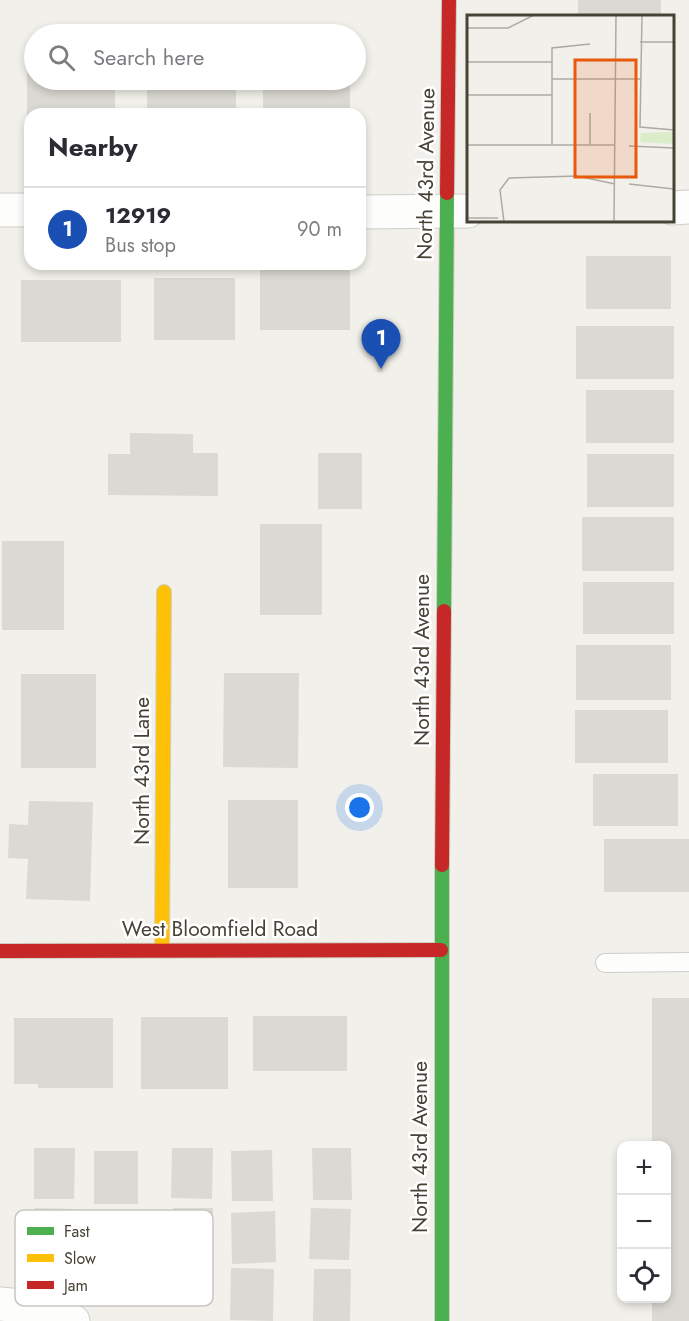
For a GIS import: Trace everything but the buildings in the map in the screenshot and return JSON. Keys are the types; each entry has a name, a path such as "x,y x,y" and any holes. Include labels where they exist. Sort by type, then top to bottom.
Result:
{"main road":[{"name":"North 43rd Avenue","path":"442,1321 441,950 457,211 449,0"},
{"name":"North 43rd Lane","path":"162,950 164,592"},
{"name":"West Bloomfield Road","path":"0,951 441,950"}],"street":[{"path":"674,208 689,207"},
{"path":"0,210 24,210"},
{"path":"366,212 457,211"},
{"path":"0,1304 15,1305"},
{"path":"22,1306 73,1321"}],"lane":[{"path":"605,963 689,962"}],"traffic: fast":[{"path":"444,611 447,193"},
{"path":"442,865 442,1321"}],"traffic: slow":[{"path":"162,950 164,592"}],"traffic: jam":[{"path":"447,193 449,0"},
{"path":"442,865 444,611"},
{"path":"0,951 441,950"}],"place":[{"name":"12919","path":"381,369"}]}
